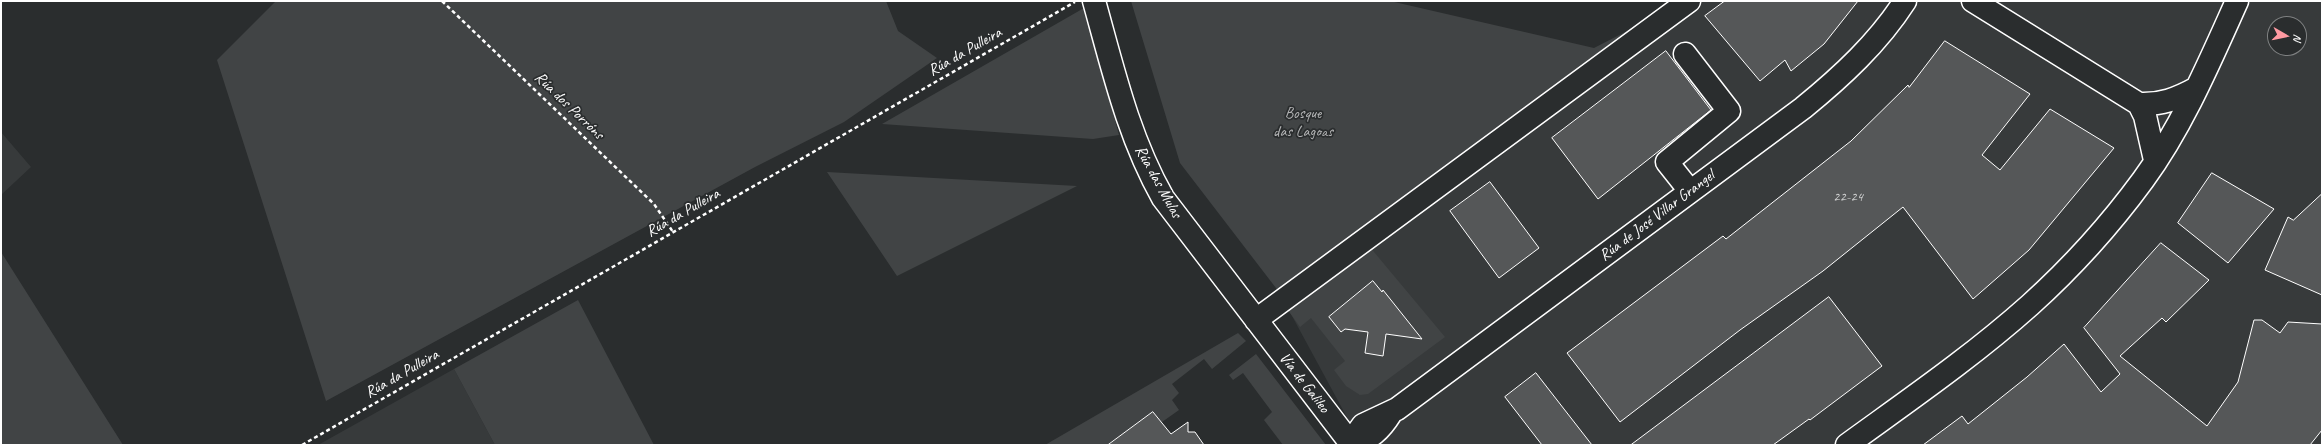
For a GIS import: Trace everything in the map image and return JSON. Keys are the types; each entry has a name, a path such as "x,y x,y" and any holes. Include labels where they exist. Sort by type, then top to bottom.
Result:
{"street":[{"name":"Rúa das Mulas","path":"1094,1 1129,125 1149,173 1180,222 1256,320"},
{"path":"1256,320 1689,1"},
{"path":"1973,1 2146,108 2158,124 2177,126"},
{"path":"1847,445 1958,364 2030,305 2089,246 2144,179 2177,126 2197,88 2237,1"},
{"name":"Rúa de José Villar Grangel","path":"1351,444 1363,425 1391,413 1830,86 1875,41 1908,3"},
{"path":"1685,54 1729,111 1667,162 1690,191"},
{"path":"2146,108 2173,100 2197,88"},
{"path":"2146,108 2155,160"},
{"name":"Vía de Galileo","path":"1256,320 1351,444"},
{"name":"Rúa de José Villar Grangel","path":"1323,407 1358,416 1371,417 1391,413"},
{"name":"Rúa de José Villar Grangel","path":"1376,445 1391,413"}],"path":[{"name":"Rúa dos Porróns","path":"442,1 654,204 673,232"},
{"name":"Rúa da Pulleira","path":"302,445 1077,1"}],"shaded area":[{"path":"1698,1 2322,1 2322,445 1362,445 1279,292"},
{"path":"1,132 31,167 1,195"},
{"path":"454,369 495,445 318,445"}],"green space":[{"path":"276,1 886,1 898,31 937,58 844,122 755,167 326,401 217,60"},
{"name":"Bosque das Lagoas","path":"1131,1 1390,1 1594,48 1662,13 1279,292 1180,163"},
{"path":"1084,8 1119,135 1093,139 882,124"},
{"path":"827,172 1077,186 897,276"},
{"path":"1369,246 1445,337 1368,394 1360,395 1346,386 1334,370 1345,361 1311,318 1300,327 1285,306"},
{"path":"1,252 123,445 1,445"},
{"path":"578,300 654,445 495,445 454,369"},
{"path":"1238,333 1246,341 1212,369 1204,359 1172,384 1179,393 1172,400 1179,410 1162,422 1153,412 1110,443 1111,445 1045,445"},
{"path":"1256,354 1326,445 1283,445 1264,420 1272,412 1243,373 1233,380 1229,375"}],"building":[{"path":"1725,1 1858,1 1824,44 1791,71 1785,60 1760,81 1705,16"},
{"path":"1945,41 2030,94 1982,155 2000,170 2050,109 2114,148 2029,250 1973,299 1903,207 1823,271 1740,330 1620,422 1567,353 1723,236 1726,239 1851,141 1908,85 1909,87"},
{"path":"1666,51 1711,110 1598,199 1552,138"},
{"path":"2212,173 2274,209 2228,263 2178,223"},
{"path":"1490,182 1539,248 1499,278 1450,211"},
{"path":"2322,194 2322,295 2265,270 2288,217 2293,220"},
{"path":"2161,243 2209,280 2166,322 2162,318 2120,356 2207,426 2238,382 2254,320 2262,320 2280,333 2288,322 2322,324 2322,430 2310,445 1923,445 1962,416 1968,424 2027,377 2064,344 2101,392 2120,374 2084,328"},
{"path":"1373,281 1382,292 1383,290 1422,339 1386,334 1383,356 1365,353 1368,332 1345,329 1341,332 1329,317"},
{"path":"1829,297 1882,366 1810,420 1809,419 1773,445 1631,445"},
{"path":"1536,373 1592,445 1542,445 1505,397"},
{"path":"1153,412 1171,434 1188,422 1188,432 1195,432 1204,445 1108,445"}]}
